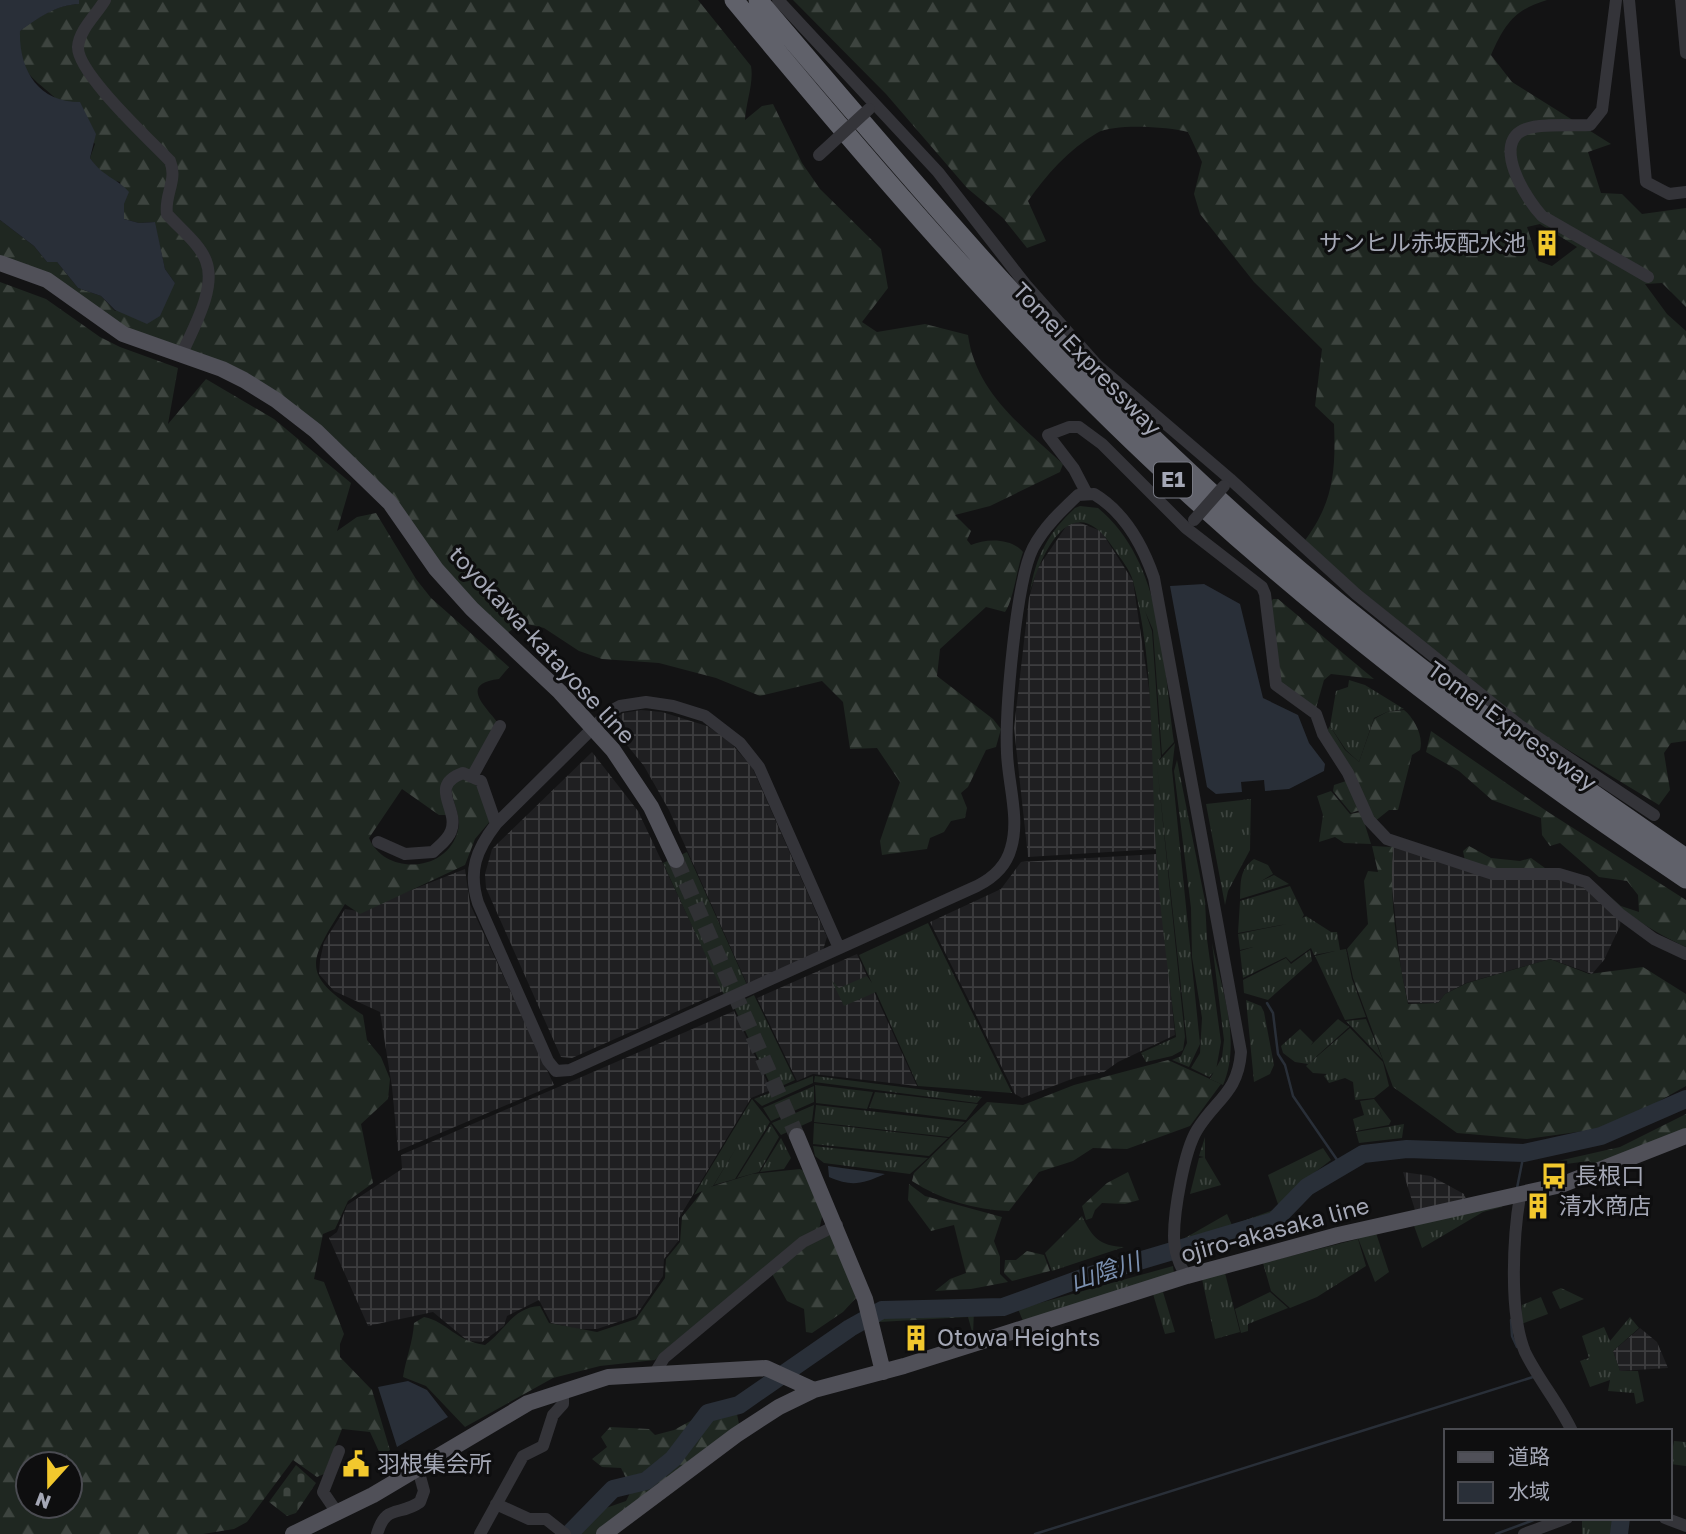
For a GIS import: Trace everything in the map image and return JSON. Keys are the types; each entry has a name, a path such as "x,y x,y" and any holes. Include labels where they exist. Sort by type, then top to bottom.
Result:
{"highway":[{"name":"Tomei Expressway","path":"734,0 887,180 1005,312 1164,472 1334,622 1415,686 1501,751 1686,879"},
{"name":"Tomei Expressway","path":"758,0 1018,299 1175,459 1258,535 1424,672 1510,737 1686,858"}],"main road":[{"name":"toyokawa-katayose line","path":"0,263 47,280 123,334 222,369 244,380 276,400 316,431 390,503 436,569 472,609 560,692 592,727 632,777 651,807 676,860"},
{"path":"797,1136 836,1225 865,1306 883,1372"},
{"name":"ojiro-akasaka line","path":"811,1387 883,1372 1184,1273 1485,1201 1520,1196 1591,1175 1686,1136"},
{"path":"293,1534 338,1514 528,1403 607,1377 655,1373 703,1374 766,1368 811,1387"},
{"path":"604,1534 736,1435 811,1387"}],"street":[{"path":"105,0 80,39 80,61 91,78 170,162 174,177 166,205 167,214 206,258 209,270 202,305 181,356"},
{"path":"778,0 872,106 938,172 1026,285 1097,365 1227,483 1356,594 1518,725 1654,815"},
{"path":"1616,0 1602,110 1598,118 1590,125 1525,129 1513,139 1508,155 1530,203 1542,216 1647,277"},
{"path":"1629,0 1646,182 1669,194 1686,192"},
{"path":"1681,0 1686,53"},
{"path":"819,155 872,106"},
{"path":"1086,492 1074,469 1048,435 1069,427 1079,427 1102,444 1262,587 1276,685 1316,714 1325,739 1348,773 1369,820 1381,835 1395,843 1478,871 1493,874 1559,874 1586,882 1620,914 1654,939 1686,954"},
{"path":"1190,524 1227,483"},
{"path":"839,948 759,767 729,732 690,710 646,702 620,706 592,727 496,824 476,854 473,886 548,1061 556,1071 570,1070 990,880 1006,861 1014,828 1007,731 1026,566 1042,533 1078,495 1086,492 1102,498 1129,527 1144,551 1154,578 1241,1052 1237,1079 1197,1130 1192,1142 1180,1200 1175,1242 1184,1273"},
{"path":"473,775 500,726"},
{"path":"379,842 405,854 433,852 452,830 453,816 445,797 447,785 454,776 463,773 473,775 481,781 496,824"},
{"path":"1520,1196 1514,1258 1518,1329 1526,1353 1559,1402 1571,1429"},
{"path":"655,1373 664,1358 793,1251 836,1225"},
{"path":"480,1534 523,1456 543,1446 554,1415 563,1404 563,1391"},
{"path":"338,1514 323,1492 339,1451"},
{"path":"377,1534 382,1519 388,1513 412,1507 419,1502 424,1491 418,1469"},
{"path":"496,1504 529,1519 546,1519 562,1532"},
{"path":"1524,1534 1562,1520"}],"shaded area":[{"path":"1078,522 1101,531 1133,581 1151,702 1157,849 1028,857 1014,728 1029,598 1037,569 1067,525"},
{"path":"641,710 662,712 707,726 727,739 752,767 827,937 823,950 747,984 669,810 644,766 609,723 623,713"},
{"path":"592,752 638,811 723,991 572,1058 561,1057 486,888 485,874 492,849"},
{"path":"1393,847 1578,883 1621,918 1620,926 1604,960 1592,974 1550,959 1466,983 1445,994 1438,1003 1408,1003 1401,970 1391,878"},
{"path":"1157,854 1175,1035 1118,1062 1104,1072 1077,1077 1022,1098 1015,1094 930,922 1001,889 1021,862"},
{"path":"465,869 470,904 554,1085 398,1151 392,1087 380,1012 334,991 319,974 324,942 345,909 358,911"},
{"path":"857,954 917,1086 813,1074 797,1081 757,998"},
{"path":"734,1011 771,1090 751,1098 679,1218 679,1240 664,1259 663,1276 636,1316 597,1329 578,1329 551,1323 539,1300 507,1316 504,1326 482,1342 468,1341 433,1312 368,1326 329,1238 337,1232 347,1205 402,1169 401,1155"},
{"path":"1403,1172 1431,1176 1464,1194 1466,1199 1415,1210"},
{"path":"1640,1328 1657,1342 1668,1368 1620,1371 1613,1351"}],"green space":[{"path":"79,0 698,0 751,66 745,120 762,106 773,104 802,163 820,189 881,249 888,288 862,322 877,332 925,324 968,335 980,374 991,391 1017,422 1063,464 1060,472 990,506 955,515 971,531 967,540 971,545 984,541 1006,542 1023,552 1005,612 986,607 940,649 937,676 993,719 1001,729 996,747 986,750 968,787 961,793 967,808 965,818 951,821 944,832 930,838 927,849 882,855 880,841 900,782 877,748 850,749 843,702 822,681 760,696 716,678 659,663 602,659 579,651 544,628 523,623 502,636 384,502 249,382 137,335 62,291 0,267 0,220 34,246 47,262 57,262 78,288 101,296 115,311 175,283 165,269 154,222 139,223 124,219 120,182 106,177 96,167 90,158 95,144 69,111 34,79 22,58 19,31 47,13 78,4"},
{"path":"793,0 1547,0 1518,14 1506,27 1491,55 1512,82 1611,144 1588,152 1601,193 1622,194 1642,214 1686,208 1686,307 1662,283 1645,284 1667,314 1686,331 1686,741 1671,743 1664,753 1670,790 1659,805 1522,722 1303,543 1327,501 1333,472 1334,424 1315,406 1322,349 1254,282 1200,214 1194,194 1202,162 1188,132 1156,127 1129,127 1105,130 1087,139 1059,163 1028,201 1046,241 1027,248 1003,218 967,188 886,94","holes":["1540,224 1577,247 1552,266 1538,261 1527,227"]},
{"path":"0,282 46,299 100,337 120,347 178,368 168,424 206,379 274,419 351,483 337,531 357,517 376,513 416,579 431,598 509,667 499,679 479,686 480,699 500,726 471,771 454,771 447,815 439,815 402,789 369,838 377,850 388,859 402,864 430,861 442,855 452,844 459,824 452,787 457,779 465,780 472,782 481,792 491,820 475,839 465,865 360,914 345,904 323,941 316,966 319,977 328,988 363,1015 367,1040 381,1057 390,1079 388,1099 361,1124 373,1183 348,1201 335,1229 323,1234 314,1279 324,1282 344,1334 340,1344 340,1357 372,1390 390,1450 381,1456 370,1432 342,1429 324,1474 317,1477 293,1460 247,1522 234,1529 203,1534 0,1534"},
{"path":"1075,508 1098,508 1120,531 1136,557 1157,616 1174,742 1162,755 1153,630 1145,611 1152,631 1161,757 1157,763 1175,743 1172,769 1200,1044 1189,1067 1172,1060 1181,1056 1187,1043 1157,765 1185,1037 1183,1050 1172,1056 1146,1062 1141,1053 1176,1037 1158,875 1149,681 1133,581 1125,565 1099,531 1086,523 1073,523 1062,530 1052,542 1030,592 1036,567 1050,536"},
{"path":"1273,599 1278,599 1374,679 1331,674 1324,680 1316,708 1279,682 1270,603"},
{"path":"1349,680 1365,685 1404,709 1374,718 1359,762 1346,750 1330,726 1336,691 1348,687"},
{"path":"1404,710 1417,728 1421,739 1420,750 1412,755 1398,810 1389,810 1374,822 1327,731 1330,726 1345,750 1359,762 1374,719 1387,712"},
{"path":"1431,731 1548,812 1686,900 1686,947 1640,922 1620,906 1600,888 1621,906 1639,912 1638,895 1627,881 1599,877 1560,843 1550,846 1542,835 1541,818 1492,800 1459,771 1426,752"},
{"path":"1177,760 1205,901 1207,939 1221,1042 1216,1070 1209,1077 1191,1068 1200,1053 1202,1018 1192,957 1191,908 1174,771"},
{"path":"1346,781 1360,810 1351,813 1333,791 1334,785"},
{"path":"1331,791 1350,814 1361,812 1371,844 1344,843 1335,837 1319,842 1323,815 1317,796"},
{"path":"1251,799 1250,850 1228,891 1225,905 1206,804"},
{"path":"1372,846 1393,847 1395,926 1408,1004 1438,1003 1445,994 1467,983 1550,959 1589,974 1643,967 1686,994 1686,1086 1613,1127 1527,1139 1457,1133 1393,1087 1353,978 1347,949 1368,924 1364,881 1368,871 1378,872"},
{"path":"1469,846 1491,858 1520,861 1531,858 1545,868 1494,869 1465,861 1463,851"},
{"path":"687,852 747,985 724,995 663,863"},
{"path":"1254,859 1268,865 1273,874 1261,881 1274,875 1289,884 1240,899 1243,872"},
{"path":"1290,886 1304,915 1302,918 1306,916 1331,932 1337,932 1340,950 1346,949 1352,979 1366,1017 1345,1020 1315,956 1335,951 1314,955 1311,948 1291,962 1286,957 1243,978 1240,951 1253,947 1240,950 1238,934 1287,924 1238,933 1240,901"},
{"path":"928,923 1012,1093 918,1086 876,992 844,1006 832,981 839,988 867,976 872,983 859,955"},
{"path":"1212,943 1230,1032 1231,1050 1223,1085 1210,1079 1222,1057 1224,1040"},
{"path":"1310,950 1312,961 1268,1000 1244,993 1243,980 1286,958 1291,964"},
{"path":"754,995 795,1080 773,1090 733,1005"},
{"path":"1246,1000 1261,1006 1264,1012 1274,1065 1270,1074 1254,1082"},
{"path":"1338,1019 1349,1027 1308,1064 1295,1062 1283,1053 1281,1046 1300,1029 1313,1042 1311,1045"},
{"path":"1366,1019 1383,1060 1346,1021"},
{"path":"1350,1028 1383,1062 1389,1086 1374,1098 1355,1100 1353,1082 1345,1078 1329,1083 1324,1076 1327,1074 1313,1073 1306,1066"},
{"path":"1168,1060 1221,1084 1190,1126 1127,1149 1093,1148 1073,1161 1039,1172 1009,1211 959,1203 912,1181 914,1173 987,1102 1023,1105 1074,1085"},
{"path":"813,1076 813,1083 762,1106 754,1099"},
{"path":"815,1076 982,1097 977,1103 814,1082"},
{"path":"815,1085 873,1092 867,1109 816,1103"},
{"path":"814,1086 814,1102 771,1121 763,1108"},
{"path":"875,1092 978,1104 966,1120 869,1108"},
{"path":"752,1099 770,1122 735,1179 714,1185 738,1145 713,1186 694,1195"},
{"path":"1374,1099 1391,1121 1389,1125 1356,1131 1353,1119 1364,1115 1360,1101"},
{"path":"814,1105 812,1121 781,1135 772,1123"},
{"path":"816,1105 965,1122 949,1137 814,1122"},
{"path":"1686,1114 1686,1128 1595,1166 1589,1161 1558,1165 1558,1161 1620,1147"},
{"path":"814,1123 948,1138 929,1156 813,1144"},
{"path":"771,1124 779,1137 759,1172 737,1178"},
{"path":"1404,1124 1402,1138 1359,1143 1356,1132"},
{"path":"1205,1137 1205,1158 1221,1185 1190,1194 1199,1158 1204,1157 1199,1156"},
{"path":"781,1138 791,1158 784,1169 760,1172"},
{"path":"813,1146 928,1158 910,1174 824,1163 815,1156"},
{"path":"1323,1148 1331,1160 1306,1179 1279,1207 1268,1175"},
{"path":"800,1169 807,1173 823,1213 819,1230 795,1242 655,1360 600,1366 553,1378 465,1427 426,1386 403,1377 414,1323 424,1317 466,1340 485,1345 516,1315 531,1307 540,1306 549,1323 597,1332 636,1319 665,1278 666,1259 680,1242 682,1217 704,1189 752,1174"},
{"path":"1128,1172 1139,1200 1125,1204 1102,1203 1092,1218 1086,1220 1082,1206 1107,1183"},
{"path":"909,1184 925,1196 1002,1217 994,1241 1000,1257 1000,1274 1008,1282 971,1289 935,1291 950,1279 966,1273 954,1225 931,1231 908,1200"},
{"path":"1503,1204 1502,1207 1483,1212 1422,1248 1413,1223"},
{"path":"1279,1208 1259,1221 1186,1244 1185,1238 1227,1214 1232,1225"},
{"path":"1082,1216 1097,1239 1108,1245 1124,1247 1052,1271 1045,1253"},
{"path":"1376,1233 1389,1272 1375,1282 1358,1238"},
{"path":"827,1234 834,1235 856,1298 843,1312 812,1333 806,1332 804,1309 787,1301 771,1272 805,1245"},
{"path":"1358,1239 1366,1266 1317,1297 1290,1308 1271,1291 1263,1263"},
{"path":"1027,1251 1044,1255 1050,1271 1012,1281 1004,1273 1005,1260 1016,1260"},
{"path":"1173,1266 1174,1273 1023,1321 1018,1309"},
{"path":"1225,1273 1240,1332 1215,1339 1202,1279"},
{"path":"1561,1288 1584,1299 1560,1309 1552,1292"},
{"path":"1163,1292 1175,1332 1165,1334 1153,1294"},
{"path":"1270,1292 1288,1308 1248,1324 1248,1331 1241,1333 1235,1309"},
{"path":"1541,1297 1548,1314 1521,1324 1522,1305"},
{"path":"974,1310 973,1335 968,1317 879,1322 878,1315"},
{"path":"1630,1317 1639,1328 1613,1351 1620,1371 1638,1371 1644,1401 1636,1404 1634,1393 1608,1391 1610,1380 1590,1387 1580,1361 1589,1358 1582,1336 1604,1327 1610,1341"},
{"path":"724,1413 737,1414 739,1424 598,1534 573,1534 603,1509 626,1501 632,1489 650,1482 674,1461 706,1418"},
{"path":"703,1414 660,1461 627,1480 621,1468 602,1467 592,1459 607,1447 601,1437 610,1427 649,1429 655,1435 674,1430"},
{"path":"1674,1441 1686,1442 1686,1466 1672,1464"},
{"path":"296,1465 316,1483 296,1513 287,1516 269,1502"},
{"path":"1582,1520 1615,1520 1614,1534 1582,1534"}],"water":[{"path":"0,0 79,0 79,4 55,10 20,31 23,59 27,71 42,90 65,101 80,102 96,134 90,158 100,170 129,192 124,204 124,219 139,223 155,222 165,269 175,283 160,316 147,324 115,310 101,296 78,288 57,262 47,262 34,246 0,220"},
{"path":"1204,584 1240,604 1263,698 1298,715 1309,743 1325,764 1324,771 1289,789 1265,791 1264,780 1241,782 1242,792 1216,794 1207,787 1170,586"},
{"path":"828,1166 885,1174 863,1182 851,1183 829,1177"},
{"path":"408,1381 427,1390 448,1417 397,1447 378,1387"}],"waterway":[{"path":"1267,1003 1273,1013 1278,1054 1285,1065 1293,1096 1342,1167"},
{"name":"山陰川","path":"569,1534 613,1489 646,1481 673,1459 708,1413 739,1405 850,1328 882,1310 1003,1307 1085,1277 1274,1221 1307,1187 1363,1154 1407,1149 1524,1153 1601,1136 1686,1099"},
{"path":"1517,1188 1524,1153"},
{"path":"1511,1320 1512,1336 1517,1347"},
{"path":"1035,1534 1533,1377"},
{"path":"1496,1534 1534,1520"},
{"path":"1619,1534 1621,1520"}],"tunnel":[{"path":"676,860 797,1136"}],"place":[{"name":"サンヒル赤坂配水池","path":"1547,243"},
{"name":"長根口","path":"1554,1176"},
{"name":"清水商店","path":"1538,1206"},
{"name":"Otowa Heights","path":"916,1338"},
{"name":"羽根集会所","path":"356,1464"}]}
